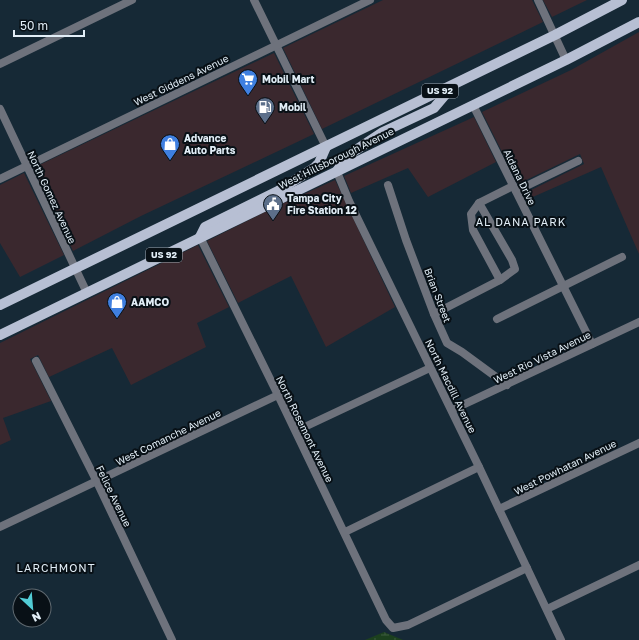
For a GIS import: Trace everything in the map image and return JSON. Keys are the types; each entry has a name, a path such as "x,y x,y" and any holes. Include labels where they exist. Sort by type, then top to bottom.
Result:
{"main road":[{"name":"West Hillsborough Avenue","path":"0,304 326,147 555,35 622,0"},
{"name":"West Hillsborough Avenue","path":"0,335 566,60 639,22"},
{"path":"337,172 347,156 383,132 434,108 453,84"},
{"path":"200,237 205,227 278,191 314,168 319,163 326,147"}],"street":[{"path":"0,64 132,0"},
{"path":"254,0 326,147"},
{"name":"West Giddens Avenue","path":"0,179 370,0"},
{"path":"538,0 566,60"},
{"name":"Aldana Drive","path":"473,105 592,344"},
{"name":"North Gomez Avenue","path":"0,109 87,293"},
{"path":"500,280 473,230 471,214 479,203 578,161"},
{"name":"North Macdill Avenue","path":"337,172 349,201 452,410 561,640"},
{"name":"Brian Street","path":"388,185 406,240 434,314 447,343 462,352 507,385"},
{"path":"434,314 500,280 515,269 512,260 479,203"},
{"name":"North Rosemont Avenue","path":"200,237 296,431 386,620 393,628 408,625 527,568"},
{"path":"497,319 622,257"},
{"name":"West Rio Vista Avenue","path":"452,410 639,322"},
{"name":"Felice Avenue","path":"36,361 97,482 172,640"},
{"path":"296,431 430,368"},
{"name":"West Comanche Avenue","path":"0,527 278,395"},
{"name":"West Powhatan Avenue","path":"499,509 639,443"},
{"path":"345,532 479,467"},
{"path":"547,609 639,565"}],"shaded area":[{"path":"383,0 532,0 543,22 322,129 283,48"},
{"path":"543,0 587,0 552,17"},
{"path":"639,32 639,254 601,167 526,200 523,194 584,164 580,154 518,184 482,112 571,70"},
{"path":"274,53 314,134 141,216 73,251 33,168"},
{"path":"474,117 496,162 428,197 408,168 351,193 344,176"},
{"path":"24,173 64,255 20,277 0,243 0,185"},
{"path":"335,180 395,307 326,347 291,276 238,303 207,241 275,207"},
{"path":"198,245 229,307 197,323 206,347 131,385 112,348 49,377 38,355 30,359 51,401 3,418 11,440 0,445 0,343"}],"green space":[{"path":"384,632 403,640 365,640"}],"place":[{"name":"Mobil Mart","path":"248,96"},
{"name":"Mobil","path":"265,124"},
{"name":"Advance Auto Parts","path":"170,161"},
{"name":"Tampa City Fire Station 12","path":"273,221"},
{"name":"AAMCO","path":"117,319"}],"district":[{"name":"AL DANA PARK","path":"521,222"},
{"name":"LARCHMONT","path":"56,568"}]}
